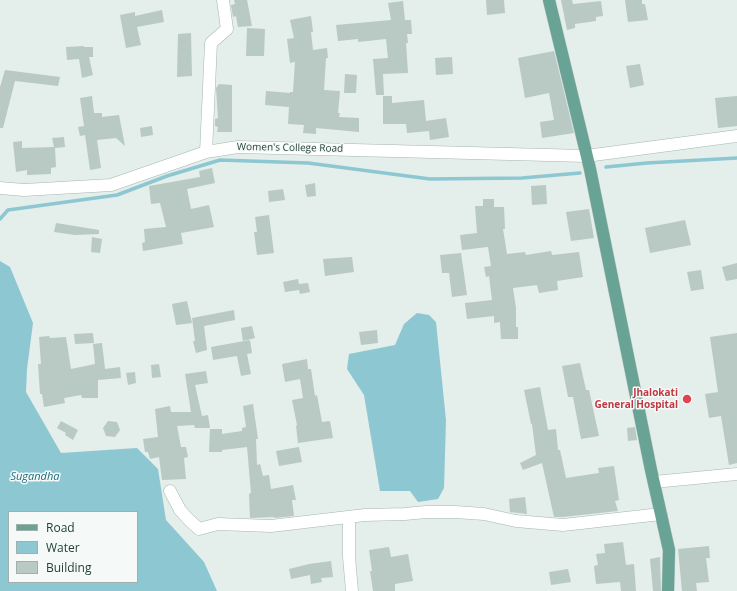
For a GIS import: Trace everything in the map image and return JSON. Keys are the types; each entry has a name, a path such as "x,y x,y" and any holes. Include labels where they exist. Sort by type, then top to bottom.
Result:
{"main road":[{"path":"549,0 586,156 669,550 668,591"}],"street":[{"path":"206,152 211,43 227,29 223,0"},
{"name":"Women's College Road","path":"0,188 24,190 111,185 206,152 238,146 586,156 737,136"},
{"path":"654,482 737,474"},
{"path":"170,491 180,510 199,529 218,524 271,526 350,517 426,512 484,514 516,521 563,525 661,514"},
{"path":"350,517 349,557 352,591"}],"water":[{"name":"Sugandha","path":"0,261 10,267 33,323 27,369 26,392 61,453 137,448 158,469 166,520 204,562 217,591 0,591"},
{"path":"417,313 429,315 436,322 446,420 444,488 438,499 418,502 410,491 380,491 364,395 347,369 349,354 395,345 404,324"}],"building":[{"path":"234,0 247,0 252,26 238,27 236,16 233,17 231,5 235,4"},
{"path":"486,0 504,0 505,13 487,15"},
{"path":"561,0 572,0 573,4 601,1 603,16 596,17 596,21 575,24 575,28 567,30"},
{"path":"625,0 642,0 642,4 645,4 648,20 628,22"},
{"path":"403,1 405,20 411,20 412,34 407,34 408,43 406,43 408,73 383,74 384,95 376,95 373,59 388,58 386,39 358,42 358,39 338,41 336,25 391,20 388,3"},
{"path":"162,10 164,22 137,27 141,45 126,48 120,15 135,12 135,16"},
{"path":"311,16 313,50 327,48 328,58 326,58 324,90 340,91 339,117 359,118 359,132 316,128 316,134 303,133 304,125 288,124 289,107 265,105 266,91 293,92 295,62 290,63 287,39 294,38 290,20"},
{"path":"247,28 265,29 264,56 246,56"},
{"path":"191,33 192,76 177,77 178,34"},
{"path":"66,47 93,47 93,57 89,57 93,75 82,78 79,59 67,60"},
{"path":"554,51 574,133 542,138 540,122 554,120 549,93 525,98 518,58"},
{"path":"452,57 453,74 436,75 435,58"},
{"path":"640,64 644,85 630,88 626,66"},
{"path":"5,70 60,77 58,86 15,81 3,128 0,128 0,87"},
{"path":"345,74 357,75 356,93 344,93"},
{"path":"219,84 232,85 232,132 217,132 218,127 215,126 215,119 218,118 216,88"},
{"path":"92,96 94,113 102,113 102,117 119,115 125,146 116,138 97,140 101,168 90,170 85,135 80,136 78,127 84,126 80,98"},
{"path":"383,96 392,96 392,103 424,100 426,121 446,118 449,137 430,140 429,131 407,133 406,124 383,124"},
{"path":"737,96 737,126 718,128 715,98"},
{"path":"152,126 153,135 141,137 140,128"},
{"path":"64,137 65,147 55,148 56,167 51,168 51,174 27,175 27,170 16,172 13,142 22,141 22,148 54,147 52,138"},
{"path":"212,168 215,183 187,189 191,209 209,205 214,227 181,233 183,244 143,251 142,243 145,242 144,229 166,227 160,203 151,204 149,186 200,177 199,171"},
{"path":"315,183 316,196 307,197 305,185"},
{"path":"546,185 547,204 532,205 531,186"},
{"path":"283,189 285,200 269,202 268,191"},
{"path":"483,199 494,199 494,207 504,207 505,229 503,229 507,254 525,252 526,255 551,251 552,255 579,252 583,277 557,281 558,290 539,293 537,285 513,288 518,339 501,339 500,322 494,323 494,316 467,319 465,303 492,300 489,276 486,277 484,267 491,266 488,247 462,250 460,235 477,233 475,206 483,206"},
{"path":"589,209 594,238 571,241 566,212"},
{"path":"269,215 274,253 257,255 254,232 257,232 255,217"},
{"path":"685,220 691,245 650,253 645,228"},
{"path":"56,223 99,230 99,234 75,235 54,232"},
{"path":"92,237 102,239 100,253 91,252"},
{"path":"461,253 467,295 452,297 449,273 442,273 440,255"},
{"path":"352,257 354,272 325,276 323,259"},
{"path":"737,263 737,279 726,281 722,267"},
{"path":"701,270 704,289 691,291 687,272"},
{"path":"298,279 299,284 308,283 310,292 300,294 299,290 285,292 283,282"},
{"path":"187,301 192,323 176,325 172,304"},
{"path":"234,310 235,320 204,326 207,350 196,353 193,341 195,341 192,318"},
{"path":"252,326 255,338 243,341 241,328"},
{"path":"377,330 378,343 361,345 359,332"},
{"path":"93,333 94,343 75,344 74,334"},
{"path":"737,333 737,463 729,465 721,416 709,418 705,394 718,392 710,337"},
{"path":"49,336 50,338 66,337 71,369 95,364 93,344 102,343 105,369 120,367 121,378 98,380 98,398 82,398 81,395 64,398 65,403 44,407 42,394 40,394 38,364 41,364 39,337"},
{"path":"250,340 252,353 247,354 251,374 241,376 237,356 213,360 211,347"},
{"path":"307,359 308,369 311,369 315,396 317,395 322,422 330,421 333,438 298,443 297,425 292,400 303,398 300,379 285,382 282,364"},
{"path":"580,363 586,390 589,390 599,436 581,439 573,397 568,397 562,366"},
{"path":"159,364 161,377 152,378 151,365"},
{"path":"206,371 208,383 195,385 202,416 208,415 210,428 195,428 194,425 177,426 181,447 186,447 188,457 184,458 186,479 162,480 159,457 150,459 148,452 145,452 143,439 158,437 155,409 170,406 171,412 191,412 185,374"},
{"path":"135,372 136,383 128,385 126,373"},
{"path":"540,387 548,430 556,429 558,450 560,450 566,478 599,473 598,468 614,466 619,500 615,501 618,511 554,517 542,463 523,470 520,463 536,455 532,424 524,390"},
{"path":"253,404 258,439 256,439 257,465 260,464 263,476 269,475 271,489 293,485 296,500 292,500 294,516 250,518 249,494 251,493 247,447 222,450 222,452 209,452 210,429 222,429 222,434 242,431 242,428 246,427 243,406"},
{"path":"61,421 78,430 73,440 65,435 66,433 57,428"},
{"path":"108,421 117,422 120,430 115,437 106,436 103,428"},
{"path":"635,427 637,440 628,441 627,428"},
{"path":"299,447 302,462 279,466 276,451"},
{"path":"525,497 527,514 510,512 509,499"},
{"path":"623,542 626,565 634,564 636,591 621,591 620,582 596,584 594,566 598,565 596,554 605,553 604,544"},
{"path":"709,546 710,558 706,558 709,582 696,583 697,591 682,591 678,549"},
{"path":"389,547 391,557 408,554 413,581 395,584 395,591 373,591 369,550"},
{"path":"660,557 661,591 653,591 650,559"},
{"path":"331,561 333,577 321,578 322,582 311,584 310,575 291,579 289,569"},
{"path":"568,569 571,582 551,585 549,572"}],"waterway":[{"path":"606,167 737,158"},
{"path":"0,219 8,210 117,195 167,176 220,160 308,163 430,179 522,178 580,173"}],"place":[{"name":"Jhalokati General Hospital","path":"687,399"}]}
